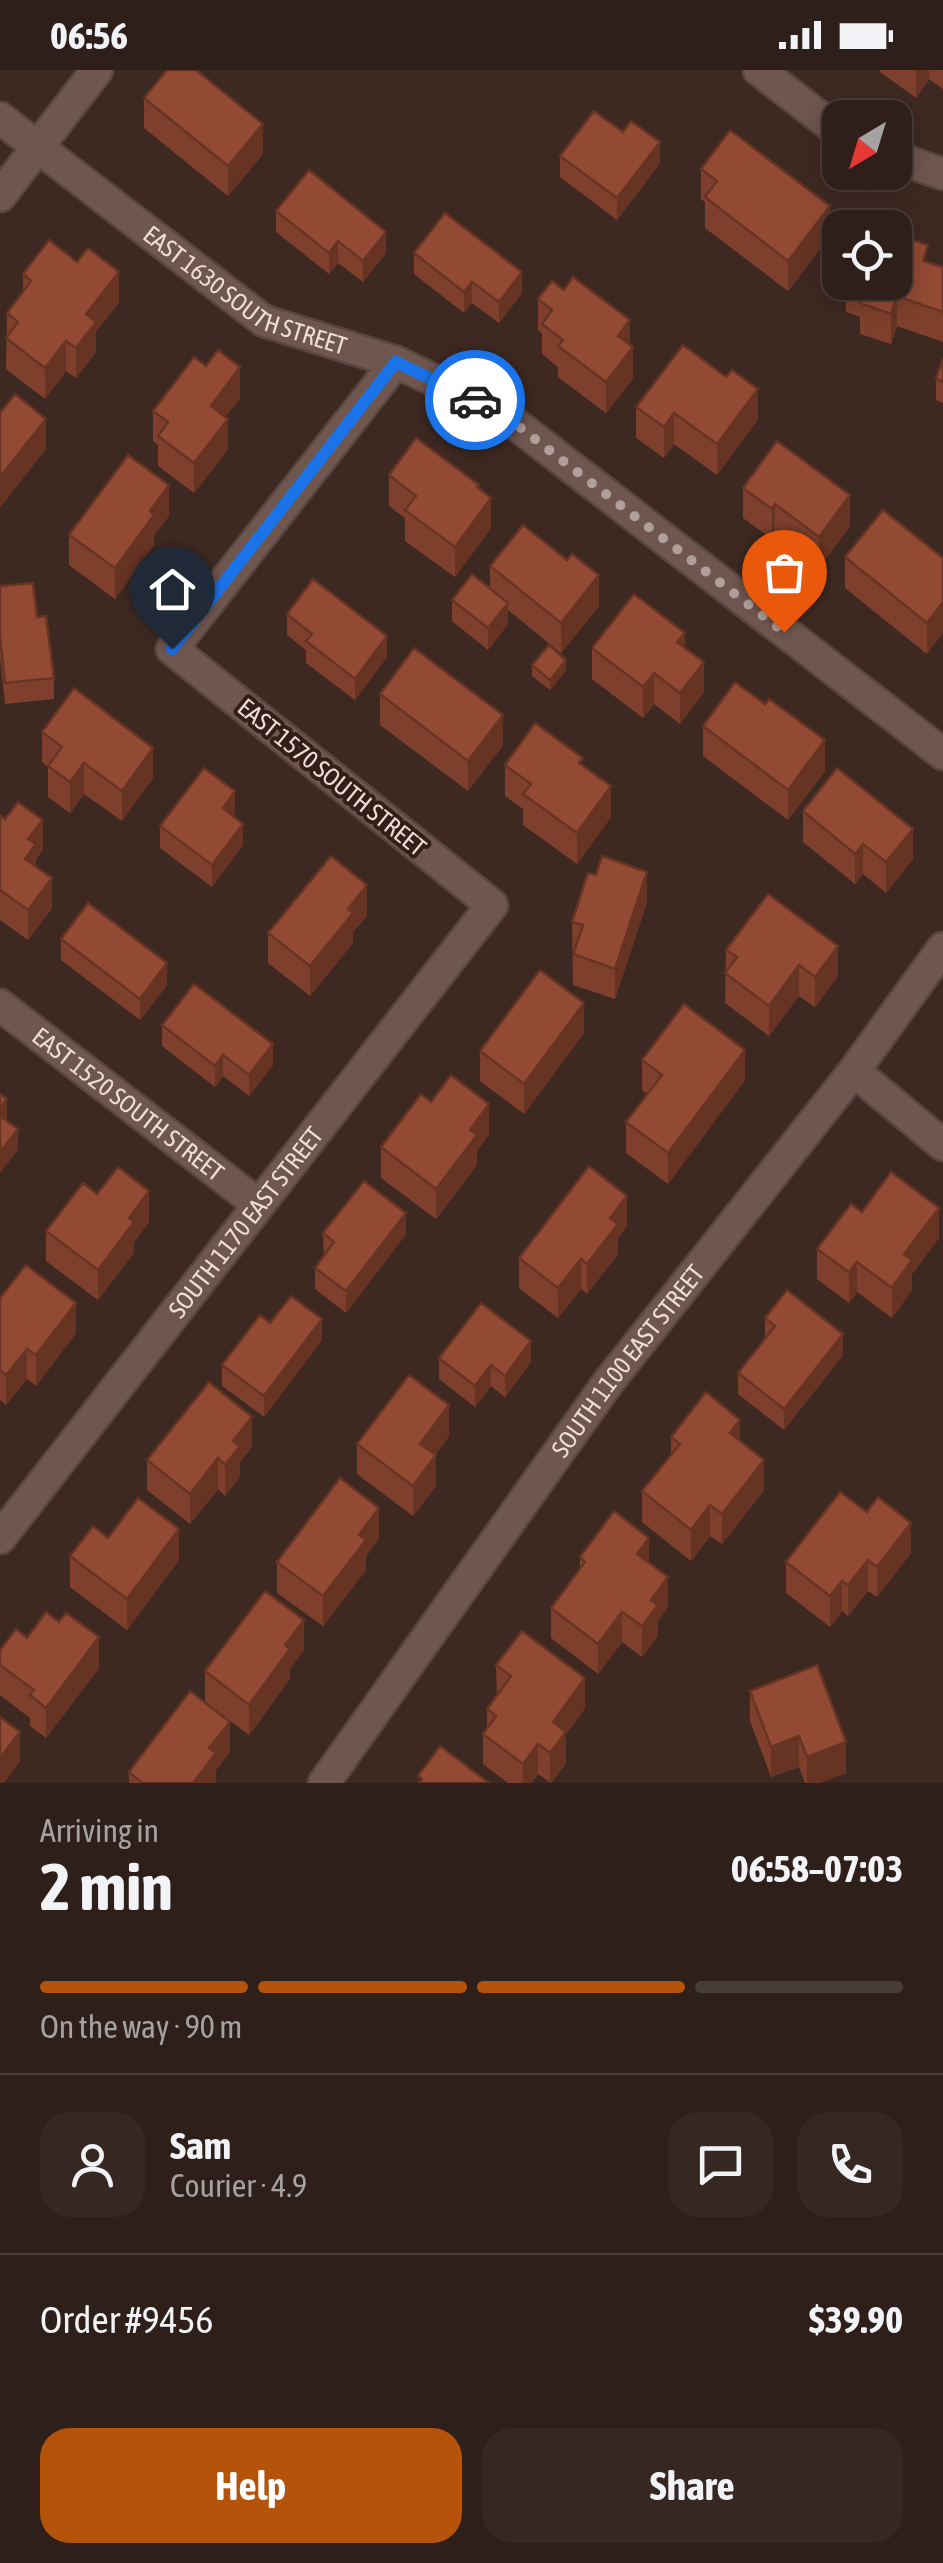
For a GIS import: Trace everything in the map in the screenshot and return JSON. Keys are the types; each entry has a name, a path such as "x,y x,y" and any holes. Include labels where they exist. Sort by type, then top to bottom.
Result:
{"street":[{"path":"0,196 97,70"},
{"path":"759,70 822,119"},
{"name":"EAST 1630 SOUTH STREET","path":"0,118 264,321 396,362 500,412 943,754"},
{"path":"912,165 943,174"},
{"name":"EAST 1570 SOUTH STREET","path":"396,362 172,649 492,905"},
{"name":"SOUTH 1170 EAST STREET","path":"0,1538 11,1500 259,1205 492,905"},
{"name":"SOUTH 1100 EAST STREET","path":"324,1783 607,1384 854,1071 943,948"},
{"name":"EAST 1520 SOUTH STREET","path":"0,1005 259,1205"},
{"path":"854,1071 943,1145"}],"building":[{"path":"167,70 196,70 263,124 228,166 144,98"},
{"path":"594,111 623,132 631,121 660,142 617,198 560,156"},
{"path":"730,130 830,206 822,210 822,216 788,261 705,197 717,181 701,169"},
{"path":"309,170 386,232 363,261 338,241 329,253 276,211"},
{"path":"445,213 522,272 499,302 472,282 464,292 414,253"},
{"path":"49,240 77,262 88,248 119,272 86,314 96,322 76,348 66,341 45,368 6,338 18,322 7,313 31,281 23,274"},
{"path":"912,240 928,245 923,261 943,267 943,312 908,300 912,300"},
{"path":"573,277 630,320 618,336 633,347 606,382 558,346 563,340 542,324 552,310 538,299 552,281 564,290"},
{"path":"861,300 896,300 891,314 860,303"},
{"path":"683,345 726,377 732,370 758,389 717,444 674,413 664,427 636,407"},
{"path":"218,350 240,367 211,406 228,419 194,463 158,436 168,422 153,411 194,357 206,366"},
{"path":"943,359 943,382 936,379"},
{"path":"15,394 46,419 0,477 0,413"},
{"path":"416,438 491,498 455,547 405,510 416,496 389,475"},
{"path":"777,441 850,495 819,537 775,504 772,509 743,488"},
{"path":"128,455 169,485 150,511 154,515 115,568 69,535"},
{"path":"883,510 943,558 943,602 927,623 845,557"},
{"path":"523,525 567,560 572,554 599,575 561,623 490,566"},
{"path":"472,574 508,603 488,628 452,600"},
{"path":"313,579 387,636 355,679 306,641 312,634 287,614"},
{"path":"33,583 37,617 46,616 54,678 5,683 0,586"},
{"path":"634,594 685,633 677,642 704,662 680,693 654,673 643,687 592,648"},
{"path":"549,645 566,660 550,680 532,665"},
{"path":"414,648 503,715 468,761 380,694"},
{"path":"735,682 765,704 769,699 825,740 788,790 703,726"},
{"path":"74,688 153,748 122,791 84,763 70,782 48,766 62,747 42,732"},
{"path":"535,723 583,758 579,763 611,786 577,833 523,794 531,784 505,765"},
{"path":"204,768 235,791 223,808 243,824 212,865 160,826"},
{"path":"837,768 913,829 886,862 863,844 855,854 803,811"},
{"path":"18,802 43,820 28,839 36,844 25,859 52,878 28,910 0,890 0,815 5,819"},
{"path":"331,856 367,885 348,909 353,913 310,966 268,933"},
{"path":"602,856 647,872 615,969 573,954 583,925 572,922 588,873 596,875"},
{"path":"768,894 838,946 815,977 799,965 769,1006 725,973 737,957 726,950"},
{"path":"88,903 167,963 140,999 61,939"},
{"path":"540,970 584,1003 524,1084 480,1051"},
{"path":"194,984 273,1044 249,1075 223,1055 215,1066 162,1025"},
{"path":"684,1004 745,1050 668,1153 626,1122 662,1075 642,1060"},
{"path":"451,1075 489,1104 470,1130 477,1135 436,1189 381,1147 421,1094 431,1102"},
{"path":"0,1116 18,1129 0,1152"},
{"path":"589,1166 627,1196 610,1218 618,1224 587,1264 581,1259 558,1288 519,1258"},
{"path":"118,1167 149,1191 129,1218 134,1222 98,1270 46,1231 83,1183 97,1194"},
{"path":"891,1172 939,1208 904,1254 912,1260 892,1288 857,1262 849,1272 817,1249 851,1204 862,1212"},
{"path":"364,1181 406,1213 346,1291 315,1268 334,1242 323,1233"},
{"path":"26,1265 76,1303 36,1355 27,1349 6,1375 0,1370 0,1298"},
{"path":"787,1290 843,1334 784,1409 738,1373 775,1326 765,1318"},
{"path":"291,1296 322,1319 264,1396 222,1365 260,1315 270,1323"},
{"path":"481,1303 531,1341 505,1376 491,1365 475,1386 439,1358"},
{"path":"409,1375 449,1405 420,1444 436,1455 413,1486 357,1444"},
{"path":"209,1382 252,1417 233,1441 240,1446 225,1465 218,1458 190,1494 147,1460"},
{"path":"706,1392 740,1420 730,1433 764,1460 722,1514 710,1505 691,1530 642,1491 680,1444 671,1437"},
{"path":"340,1478 379,1508 359,1535 366,1540 323,1596 277,1562"},
{"path":"840,1492 867,1512 878,1497 911,1523 877,1567 868,1560 848,1585 842,1581 830,1596 786,1562"},
{"path":"138,1498 179,1529 127,1599 70,1556 93,1526 108,1538"},
{"path":"614,1511 649,1538 637,1554 668,1577 651,1600 658,1605 642,1626 622,1612 598,1644 551,1608 585,1562 580,1557"},
{"path":"265,1591 304,1620 285,1645 290,1649 249,1705 205,1671"},
{"path":"46,1612 59,1622 66,1613 99,1637 46,1708 30,1695 34,1690 0,1665 0,1650 16,1629 27,1638"},
{"path":"522,1631 585,1678 553,1722 566,1732 550,1753 538,1744 523,1764 483,1734 496,1716 487,1709 511,1676 496,1665"},
{"path":"817,1665 846,1742 807,1757 799,1736 771,1747 750,1691"},
{"path":"190,1691 230,1722 209,1748 216,1753 193,1783 142,1783 129,1772"},
{"path":"0,1717 20,1732 0,1758"},
{"path":"440,1746 489,1783 419,1783 422,1779 418,1776"}],"way so far":[{"path":"475,400 500,412 784,632"}],"route":[{"path":"172,649 396,362 475,400"}]}
